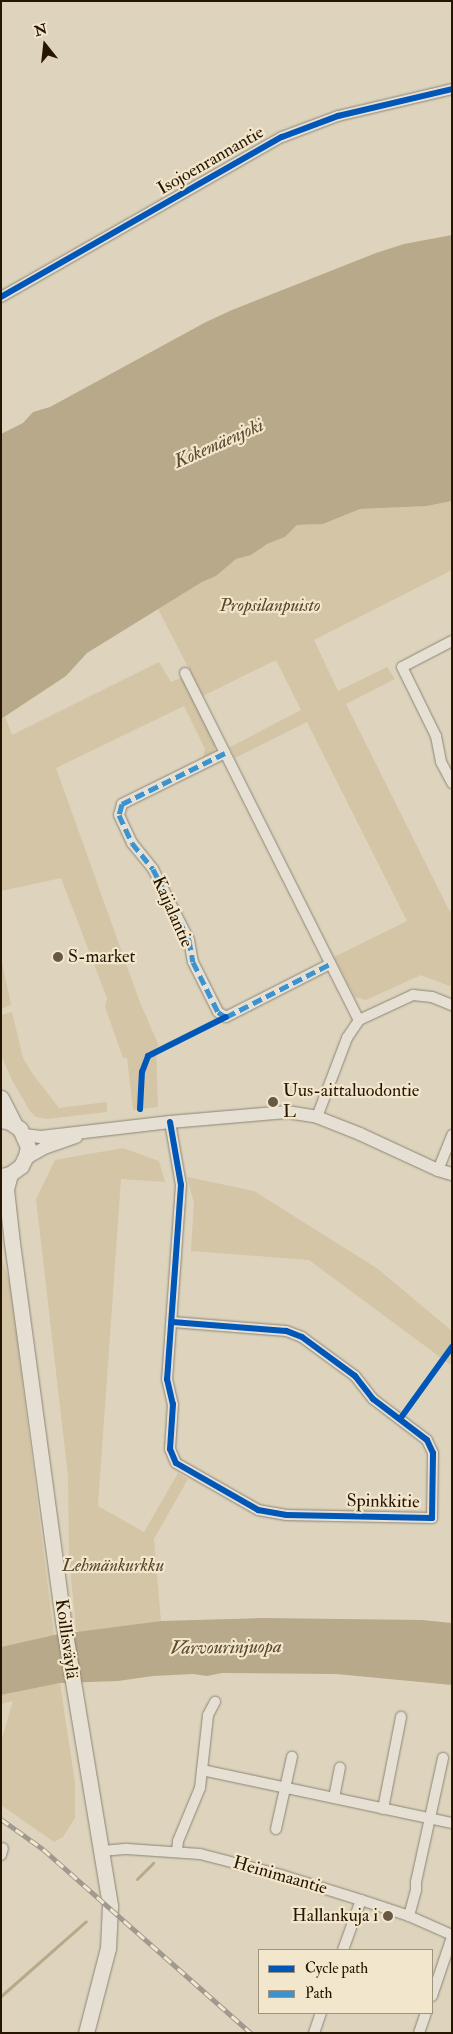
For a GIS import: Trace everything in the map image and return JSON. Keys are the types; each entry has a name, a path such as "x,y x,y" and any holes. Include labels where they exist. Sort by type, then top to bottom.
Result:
{"main road":[{"path":"1,1098 14,1127 28,1147 25,1160 21,1166 6,1175"},
{"name":"Koillisväylä","path":"6,1175 12,1243 63,1621 91,1803 102,1851 110,1906 108,1948 86,2033"},
{"name":"Koillisväylä","path":"1,1210 12,1243"}],"street":[{"name":"Isojoenrannantie","path":"1,297 282,137 338,116 452,89"},
{"path":"452,641 402,667 436,736 441,762 452,783"},
{"path":"185,673 359,1020"},
{"name":"Kaijalantie","path":"225,753 122,804 119,815 132,843 154,869 189,940 193,962 218,1012 226,1017 330,964"},
{"path":"317,1117 346,1038 359,1020 413,995 432,997 452,1005"},
{"path":"14,1127 41,1137 170,1122 287,1112 317,1117 360,1134 438,1170 452,1174"},
{"name":"Spinkkitie","path":"170,1122 181,1185 172,1322 166,1378 173,1404 170,1449 176,1463 258,1510 287,1515 432,1518 433,1452 427,1440 373,1399 355,1376 302,1337 286,1331 172,1322"},
{"path":"25,1160 44,1148 108,1129"},
{"path":"438,1170 452,1134"},
{"path":"177,1851 178,1841 194,1804 202,1770 208,1716 215,1702"},
{"path":"382,1809 401,1717"},
{"path":"276,1829 292,1757"},
{"path":"409,1916 416,1890 416,1882 442,1758"},
{"path":"334,1798 340,1768"},
{"path":"202,1770 452,1824"},
{"name":"Heinimaantie","path":"102,1851 127,1848 177,1851 223,1859 409,1916 452,1936"},
{"path":"343,1949 361,1900"},
{"path":"433,1993 452,1936"},
{"path":"314,2033 321,2014"},
{"path":"419,2033 426,2014"}],"green space":[{"name":"Propsilanpuisto","path":"452,501 452,570 314,640 338,691 387,667 395,679 346,704 449,910 452,912 452,987 421,975 366,1000 355,997 334,957 407,921 307,722 235,758 230,747 301,710 276,660 203,696 158,609 202,582 216,576 236,559 251,555 267,544 285,537 297,525 323,524 360,509 427,506"},
{"path":"159,662 171,682 185,676 217,742 214,752 203,757 205,749 184,706 56,768 139,1000 159,1046 156,1048 158,1107 133,1110 127,1058 123,1058 105,1007 107,998 61,878 1,891 1,719 5,717 12,735"},
{"path":"1,958 11,1005 1,1009"},
{"path":"12,1012 23,1058 59,1108 107,1102 107,1112 47,1119 36,1117 30,1111 12,1080 1,1055 1,1015"},
{"name":"Lehmänkurkku","path":"123,1148 159,1161 165,1182 121,1179 98,1506 144,1532 178,1473 188,1479 154,1539 161,1621 80,1633 76,1629 69,1557 68,1476 36,1199 55,1160"},
{"path":"187,1177 254,1191 378,1269 452,1331 452,1366 309,1260 191,1251 194,1203"},
{"path":"1,1256 10,1284 54,1635 1,1647"},
{"path":"60,1683 75,1783 75,1818 63,1837 54,1842 1,1805 1,1742 13,1701 1,1704 1,1695"}],"water":[{"name":"Kokemäenjoki","path":"452,235 452,501 427,506 360,509 323,524 297,525 285,537 267,544 251,555 236,559 216,576 202,582 87,653 66,676 1,719 1,434 23,423 33,412 50,407 206,322 232,310 376,253 404,244"},
{"name":"Varvourinjuopa","path":"262,1618 422,1620 452,1623 452,1685 336,1674 222,1673 207,1676 193,1674 153,1676 118,1681 60,1683 1,1695 1,1647 54,1635 161,1621"}],"waterway":[{"path":"137,1879 153,1863"},
{"path":"1,1996 86,1921"}],"railway":[{"path":"1,1819 43,1849 251,2033"}],"marked path":[{"path":"225,753 122,804 119,815 132,843 153,869 189,940 193,962 218,1012 226,1017 330,964"}],"cycle path":[{"path":"1,297 282,137 338,116 452,89"},
{"path":"140,1109 142,1072 148,1056 226,1017"},
{"path":"170,1122 181,1185 167,1379 173,1404 170,1449 176,1463 258,1510 287,1515 432,1518 433,1453 427,1440 373,1399 355,1376 302,1337 286,1331 172,1322"},
{"path":"400,1419 452,1347"}],"place":[{"name":"S-market","path":"58,957"},
{"name":"Uus-aittaluodontie L","path":"273,1102"},
{"name":"Hallankuja i","path":"388,1916"}]}
